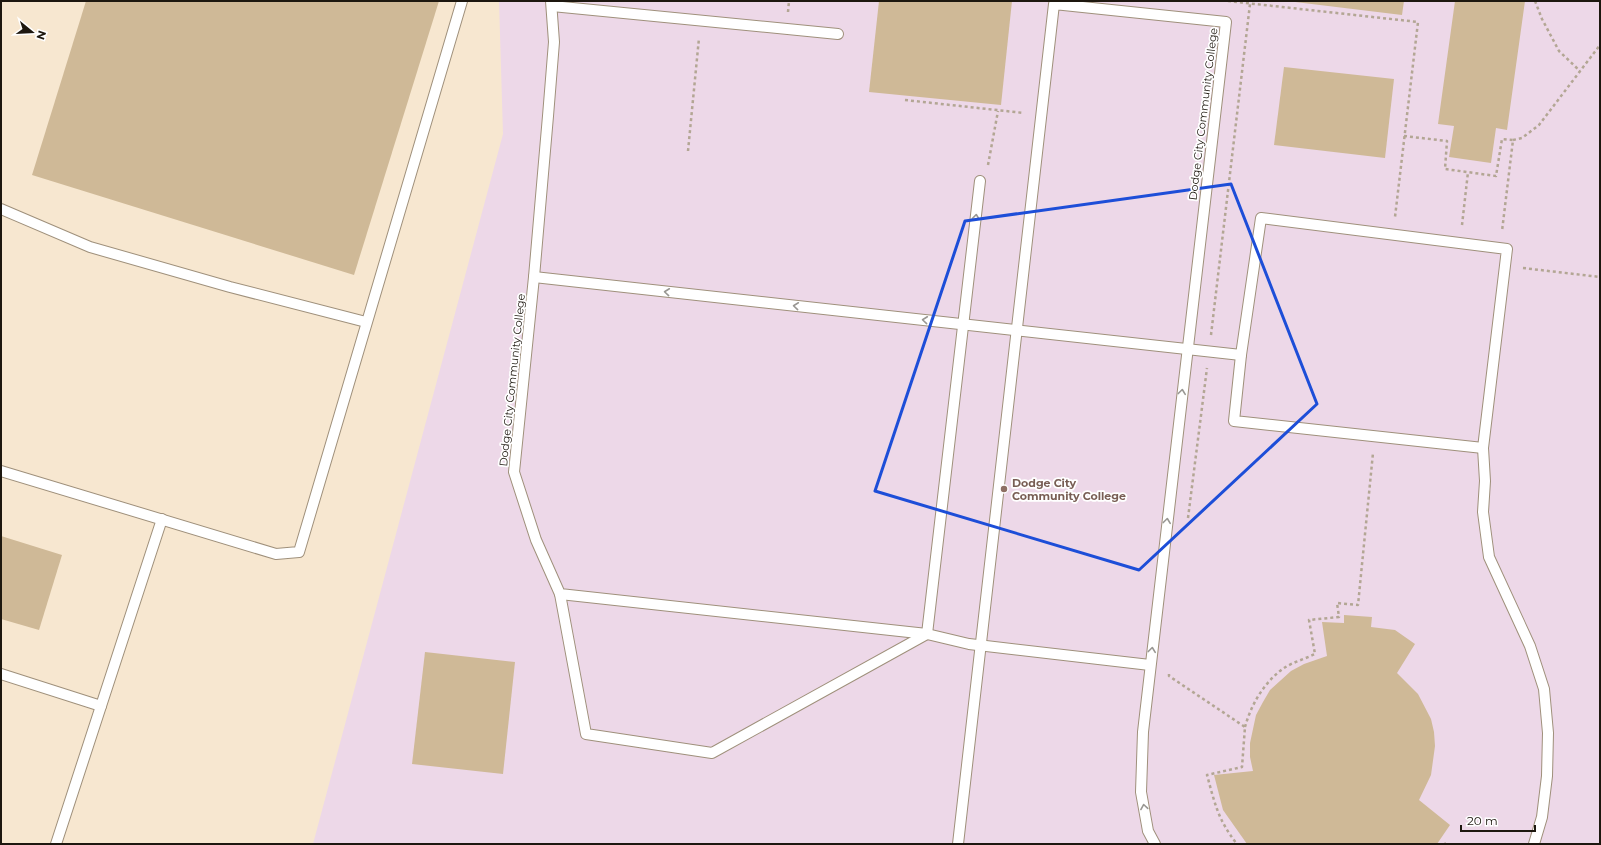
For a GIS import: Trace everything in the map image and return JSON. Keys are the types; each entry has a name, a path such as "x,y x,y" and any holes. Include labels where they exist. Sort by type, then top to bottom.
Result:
{"lane":[{"path":"1,471 276,554 299,552 462,1"},
{"path":"552,4 701,21 838,34"},
{"name":"Dodge City Community College","path":"552,4 554,42 534,277 514,472 536,540 560,594 586,734 712,753 927,634"},
{"name":"Dodge City Community College","path":"958,844 1054,4 1226,22 1143,732 1141,792 1148,831 1155,844"},
{"path":"927,634 980,181"},
{"path":"1,209 90,247 230,287 366,322"},
{"path":"1483,448 1234,421 1241,355 1261,218 1507,249 1483,448 1485,481 1483,512 1490,557 1530,646 1544,689 1548,733 1547,776 1542,817 1534,844"},
{"path":"534,277 1241,355"},
{"path":"56,844 162,519"},
{"path":"560,594 927,634 980,646 1150,665"},
{"path":"1,674 101,706"}],"path":[{"path":"1228,1 1418,22 1392,234"},
{"path":"1535,1 1542,19 1559,51 1580,71"},
{"path":"1187,524 1250,4"},
{"path":"688,150 701,21"},
{"path":"1404,136 1447,141 1445,168 1496,176 1502,138 1513,140 1522,138 1538,125 1600,46"},
{"path":"905,100 1031,114"},
{"path":"980,181 988,167 998,110"},
{"path":"1500,248 1513,140"},
{"path":"1460,243 1468,172"},
{"path":"1505,266 1600,277"},
{"path":"1237,844 1227,832 1217,812 1207,775 1242,767 1245,727 1248,716 1256,699 1268,682 1284,668 1315,654 1309,620 1338,617 1337,603 1358,604 1375,436"},
{"path":"1170,669 1169,676 1245,727"}],"highlighted area":[{"path":"1231,184 1317,404 1139,570 875,491 965,221"}],"shaded area":[{"name":"Dodge City Community College","path":"499,1 1600,1 1600,844 313,844 503,134"}],"building":[{"path":"86,1 439,1 354,275 32,175"},
{"path":"879,1 1012,1 1001,105 869,92"},
{"path":"1287,1 1404,1 1402,15"},
{"path":"1455,1 1525,1 1507,130 1496,128 1491,163 1449,157 1454,126 1438,124"},
{"path":"1284,67 1394,79 1385,158 1274,145"},
{"path":"1,536 62,555 39,630 1,619"},
{"path":"1344,615 1372,617 1371,627 1395,630 1415,644 1397,673 1418,694 1431,719 1434,732 1435,746 1431,775 1419,800 1450,825 1437,844 1247,844 1223,810 1214,775 1253,771 1250,757 1250,743 1256,715 1270,690 1291,671 1304,664 1327,656 1322,622 1344,623"},
{"path":"425,652 515,662 503,774 412,764"}],"place":[{"name":"Dodge City Community College","path":"1004,489"}]}
